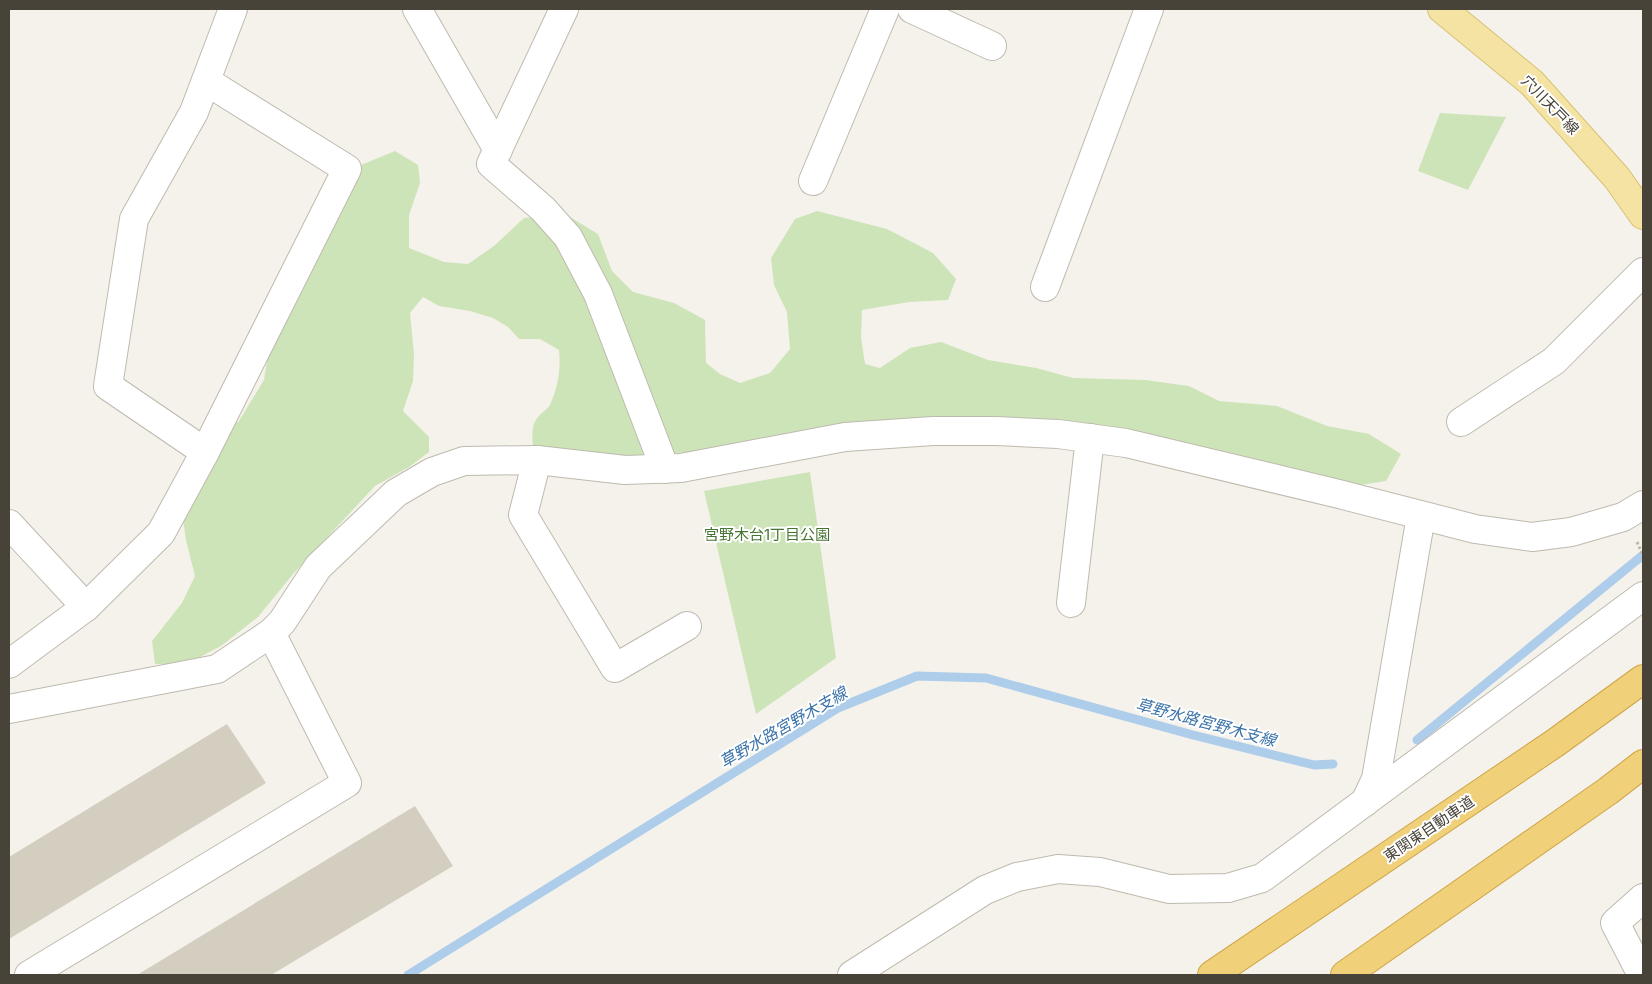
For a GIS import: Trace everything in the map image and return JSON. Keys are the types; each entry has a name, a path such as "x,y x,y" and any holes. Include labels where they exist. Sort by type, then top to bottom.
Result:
{"highway":[{"name":"東関東自動車道","path":"1212,975 1555,744 1643,679"},
{"path":"1345,975 1592,802 1643,764"}],"main road":[{"name":"穴川天戸線","path":"1442,9 1532,83 1617,178 1643,215"}],"street":[{"path":"205,452 108,386 134,219 194,112 233,9"},
{"path":"417,9 498,150"},
{"path":"564,9 491,164 543,209 568,237 598,294 665,468"},
{"path":"813,181 884,9"},
{"path":"912,9 992,46"},
{"path":"1045,287 1149,9"},
{"path":"9,664 86,607 161,533 205,452 347,169 206,81"},
{"path":"1460,422 1554,361 1643,272"},
{"path":"9,710 217,669 271,634 282,622 318,567 396,493 432,472 464,461 538,460 625,470 681,468 845,437 923,431 996,431 1058,434 1126,443 1475,529 1532,537 1571,532 1623,517 1643,505"},
{"path":"1071,603 1090,438"},
{"path":"538,460 524,515 615,668 687,626"},
{"path":"1366,802 1376,779 1421,516"},
{"path":"9,524 86,607"},
{"path":"852,975 985,890 1017,877 1058,869 1100,872 1170,889 1228,888 1262,878 1643,596"},
{"path":"29,975 347,783 271,634"},
{"path":"1642,975 1614,923 1643,898"}],"green space":[{"path":"1440,113 1506,117 1468,190 1418,171"},
{"path":"395,151 418,165 420,183 409,215 409,248 444,262 468,264 494,246 524,218 565,214 598,234 612,271 633,292 674,303 705,320 706,363 720,374 740,383 770,373 790,349 787,312 774,285 771,258 795,219 817,211 887,229 933,253 956,279 948,300 909,302 862,310 861,337 865,364 880,368 910,348 941,342 988,360 1036,368 1073,378 1145,380 1189,386 1219,401 1277,406 1327,426 1369,434 1401,454 1386,481 1360,485 904,421 859,421 702,451 624,457 533,446 532,435 536,419 550,405 555,391 560,364 559,350 540,339 519,339 508,327 493,318 470,311 439,306 423,297 410,313 414,355 413,381 403,411 429,437 429,452 409,467 375,486 293,574 258,617 221,646 198,658 169,664 155,664 152,641 182,603 195,576 183,519 219,434 239,421 264,380 269,348 349,170"},
{"name":"宮野木台1丁目公園","path":"810,472 836,658 756,714 704,491"}],"building":[{"path":"227,724 266,783 9,939 9,857"},
{"path":"415,806 453,866 271,975 137,975"}],"waterway":[{"path":"1417,740 1643,555"},
{"name":"草野水路宮野木支線","path":"408,975 838,708 917,676 986,678 1193,735 1314,765 1333,764"}]}
